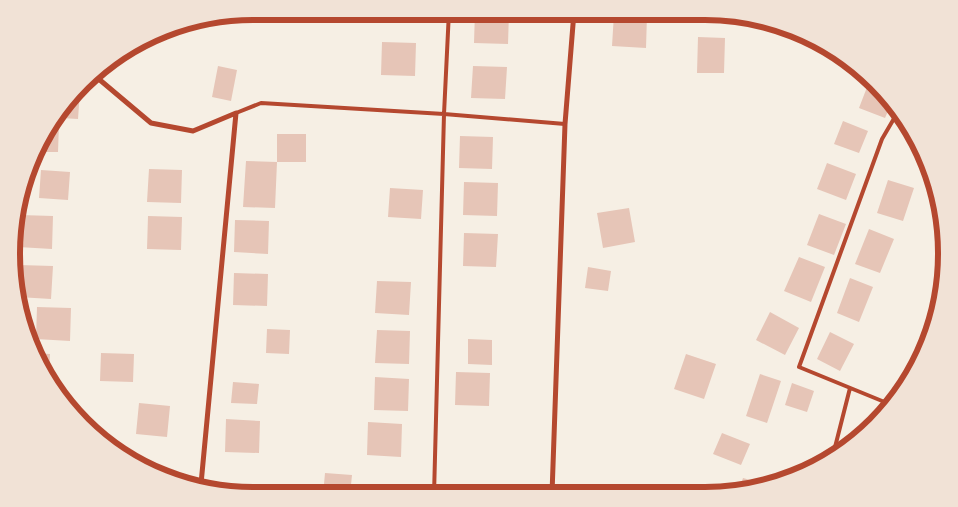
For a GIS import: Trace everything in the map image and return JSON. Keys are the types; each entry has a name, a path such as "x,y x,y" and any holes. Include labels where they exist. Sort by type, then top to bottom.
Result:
{"street":[{"path":"552,487 565,124 573,20"},
{"path":"99,79 151,123 193,131 236,113 201,481"}],"lane":[{"path":"434,487 444,114 449,20"},
{"path":"236,113 260,103 444,114 565,124"},
{"path":"884,403 800,367 882,139 894,117"},
{"path":"835,447 850,388"}],"building":[{"path":"475,20 509,20 508,44 474,43"},
{"path":"614,20 647,20 646,48 612,46"},
{"path":"698,37 725,38 724,73 697,73"},
{"path":"382,42 416,43 415,76 381,75"},
{"path":"218,66 237,70 231,101 212,97"},
{"path":"473,66 507,67 505,99 471,98"},
{"path":"867,86 889,110 885,118 859,108"},
{"path":"79,98 78,119 63,118"},
{"path":"843,121 868,131 859,153 834,144"},
{"path":"59,124 58,152 43,152"},
{"path":"277,134 306,134 306,162 277,162"},
{"path":"460,136 493,137 492,169 459,168"},
{"path":"246,161 277,162 275,208 243,207"},
{"path":"827,163 856,174 846,200 817,189"},
{"path":"149,169 182,170 181,203 147,202"},
{"path":"41,170 70,172 68,200 39,198"},
{"path":"888,180 914,188 903,221 877,213"},
{"path":"464,182 498,183 497,216 463,215"},
{"path":"390,188 423,190 421,219 388,217"},
{"path":"629,208 635,242 603,248 597,213"},
{"path":"819,214 846,224 834,255 807,245"},
{"path":"23,215 53,216 52,249 20,247"},
{"path":"148,216 182,217 181,250 147,249"},
{"path":"235,220 269,221 268,254 234,252"},
{"path":"869,229 894,239 880,273 855,264"},
{"path":"464,233 498,234 496,267 463,266"},
{"path":"799,257 825,267 811,302 784,291"},
{"path":"20,265 53,266 51,299 24,297"},
{"path":"588,267 611,271 608,291 585,288"},
{"path":"234,273 268,274 267,306 233,305"},
{"path":"850,278 873,287 859,322 837,313"},
{"path":"377,281 411,282 409,315 375,313"},
{"path":"37,307 71,308 70,341 36,338"},
{"path":"770,312 799,328 785,355 756,340"},
{"path":"267,329 290,330 289,354 266,353"},
{"path":"377,330 410,331 409,364 375,363"},
{"path":"830,332 854,344 840,371 817,359"},
{"path":"468,339 492,340 492,365 468,364"},
{"path":"101,353 134,354 133,382 100,381"},
{"path":"43,354 50,354 49,367"},
{"path":"686,354 716,364 704,399 674,389"},
{"path":"456,372 490,373 489,406 455,405"},
{"path":"760,374 781,381 767,423 746,416"},
{"path":"375,377 409,379 408,411 374,410"},
{"path":"233,382 259,384 257,404 231,403"},
{"path":"792,383 814,391 807,412 785,405"},
{"path":"139,403 170,406 167,437 136,434"},
{"path":"226,419 260,421 259,453 225,452"},
{"path":"368,422 402,424 401,457 367,455"},
{"path":"722,433 750,444 741,465 713,454"},
{"path":"325,473 352,475 351,487 324,487"},
{"path":"743,478 756,482 750,483 741,484"}]}
